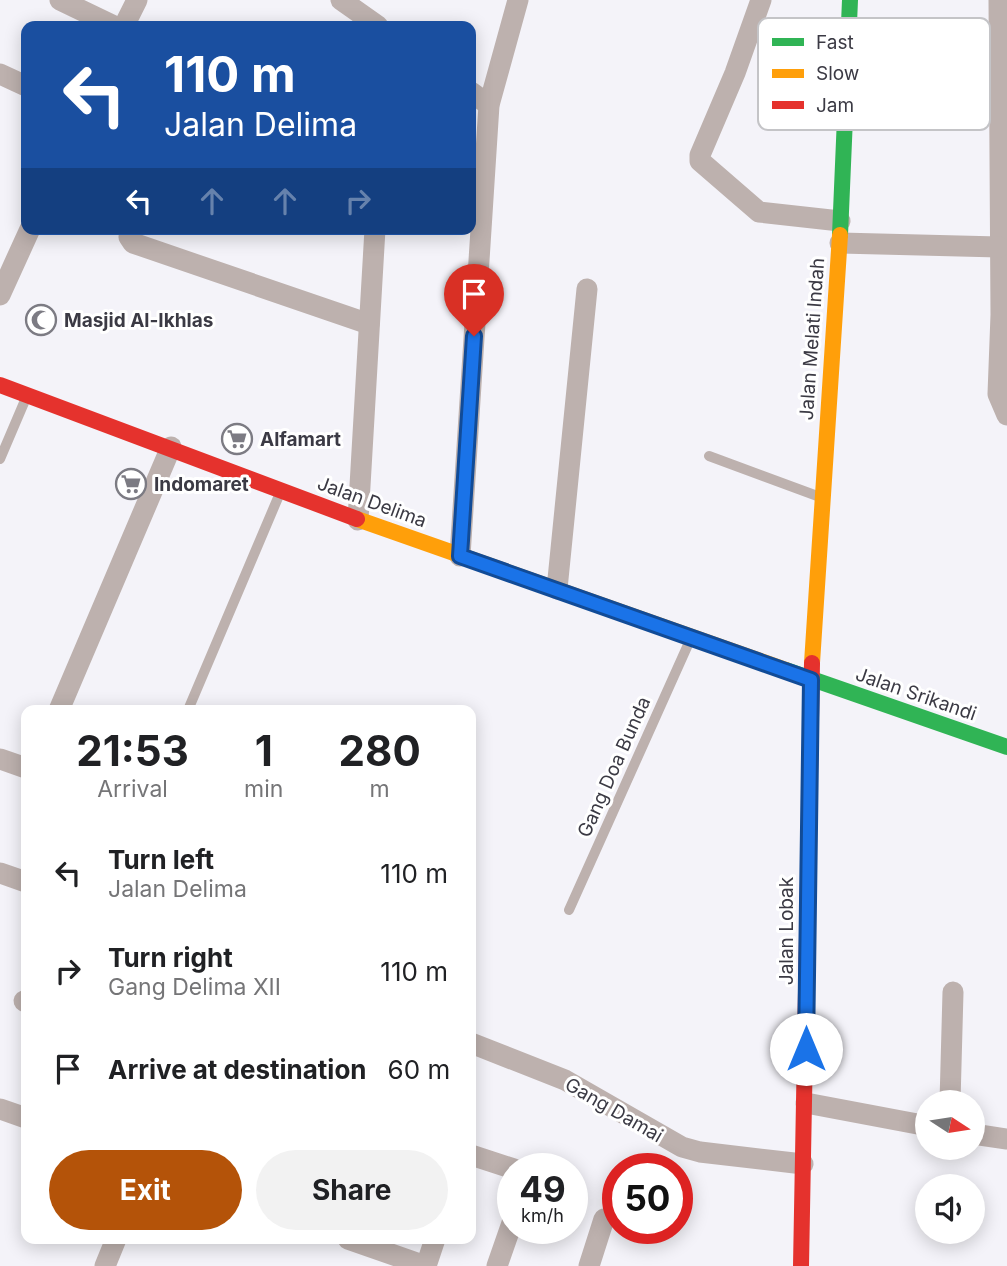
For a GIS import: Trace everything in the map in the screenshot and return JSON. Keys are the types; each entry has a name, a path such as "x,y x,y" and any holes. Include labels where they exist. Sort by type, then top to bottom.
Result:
{"main road":[{"name":"Jalan Melati Indah","path":"849,18 850,0"},
{"name":"Jalan Melati Indah","path":"811,680 840,243 845,130"},
{"name":"Jalan Delima","path":"0,385 171,447 358,520 811,680"},
{"name":"Jalan Srikandi","path":"811,680 1007,747"},
{"name":"Jalan Lobak","path":"801,1266 806,1103 811,680"}],"street":[{"path":"60,0 104,21"},
{"path":"126,21 137,0"},
{"path":"341,0 371,21"},
{"path":"476,218 489,105 518,0"},
{"path":"761,0 735,73 700,155 700,161 759,212 841,221"},
{"path":"999,0 1003,90 1003,210 999,247 1004,315 998,394 1007,415"},
{"path":"0,74 21,84"},
{"path":"476,96 489,105"},
{"path":"0,295 5,270 26,235"},
{"path":"130,235 133,243 369,324"},
{"path":"358,520 375,235"},
{"path":"460,556 475,235"},
{"path":"840,243 999,247"},
{"path":"557,589 587,289"},
{"path":"61,705 171,447"},
{"path":"0,759 21,766"},
{"path":"0,873 21,881"},
{"path":"950,1090 953,992"},
{"name":"Gang Damai","path":"476,1045 565,1080 682,1147 700,1152 803,1164"},
{"path":"806,1103 915,1124"},
{"path":"0,1109 21,1116"},
{"path":"985,1136 1007,1139"},
{"path":"476,1157 497,1163"},
{"path":"589,1266 602,1225"},
{"path":"105,1266 114,1244"},
{"path":"365,1244 417,1265 432,1244"},
{"path":"497,1266 505,1244"}],"lane":[{"path":"0,459 27,396"},
{"path":"709,456 823,498"},
{"path":"190,705 281,491"},
{"name":"Gang Doa Bunda","path":"569,910 691,638"}],"traffic: fast":[{"path":"849,18 850,0"},
{"path":"840,235 844,130"},
{"path":"786,670 1007,747"}],"traffic: slow":[{"path":"812,663 840,235"},
{"path":"357,519 786,670"}],"traffic: jam":[{"path":"0,385 357,519"},
{"path":"801,1266 812,663"}],"place":[{"name":"Masjid Al-Ikhlas","path":"41,320"},
{"name":"Alfamart","path":"237,439"},
{"name":"Indomaret","path":"131,484"}],"route":[{"path":"474,336 460,556 811,680 806,1049"}]}
